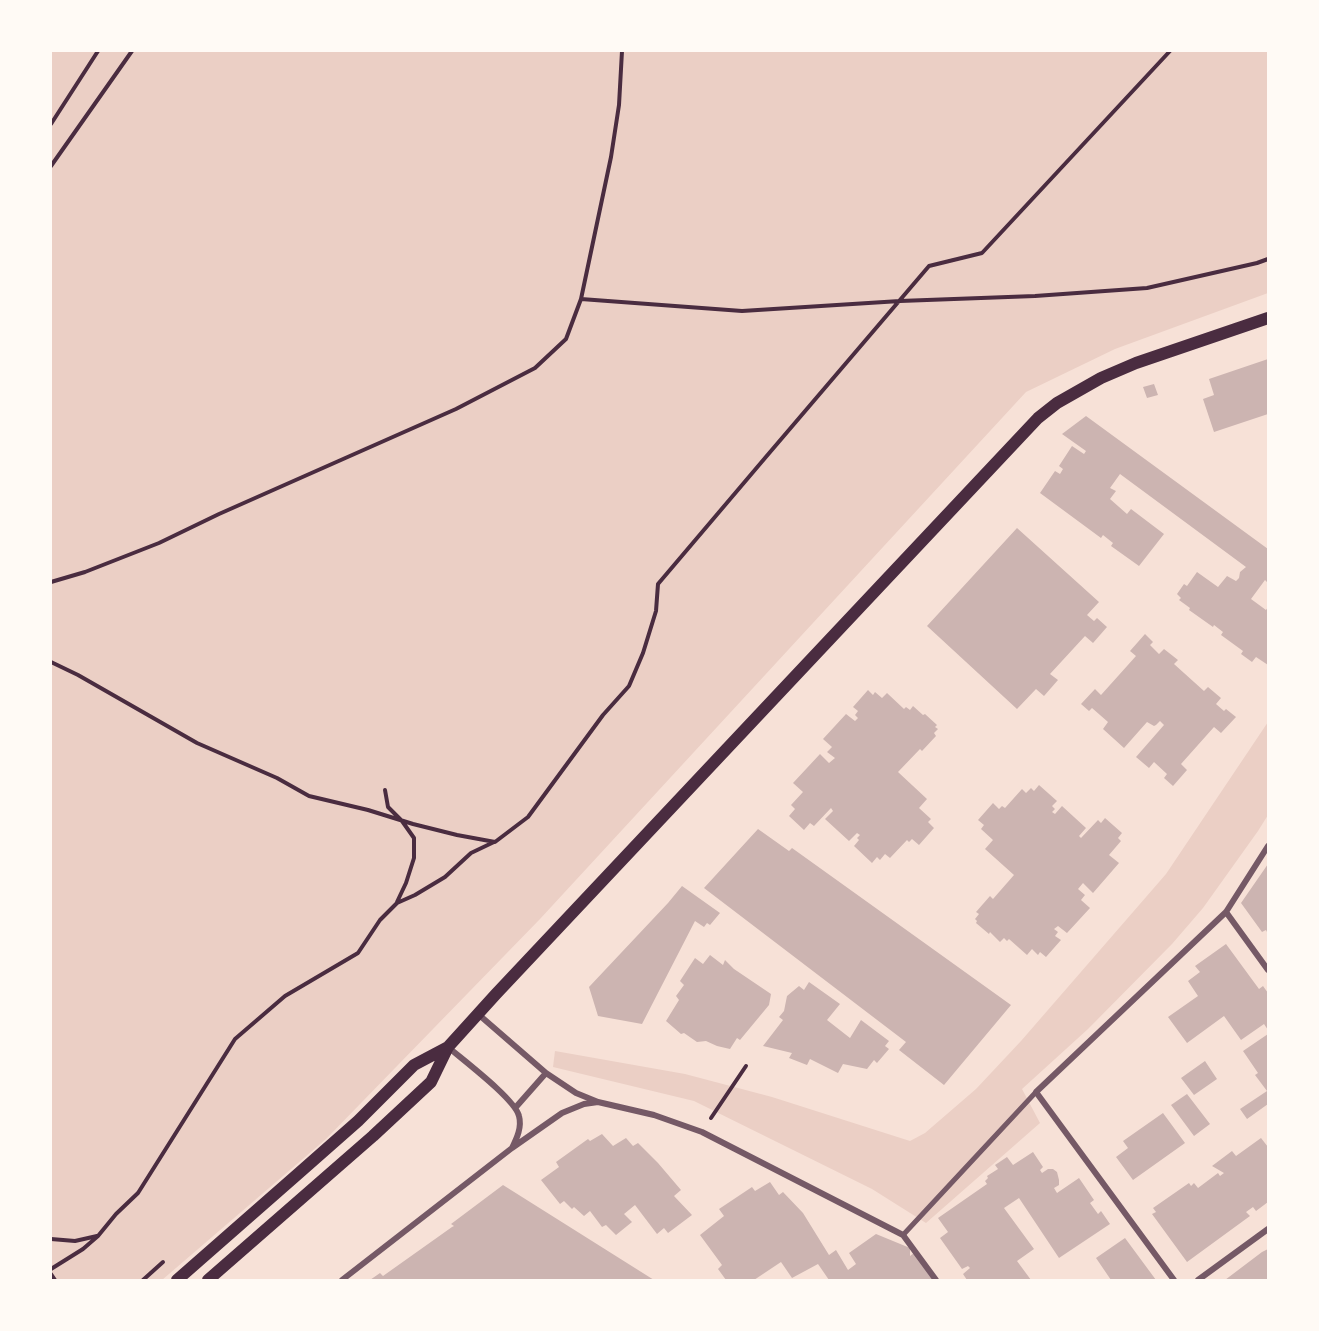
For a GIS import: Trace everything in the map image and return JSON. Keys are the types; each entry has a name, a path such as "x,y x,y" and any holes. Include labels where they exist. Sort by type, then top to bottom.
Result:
{"main road":[{"path":"208,1280 373,1136 431,1082 448,1047 478,1014 1038,418 1057,403 1101,378 1136,363 1268,318"},
{"path":"177,1280 358,1121 414,1065 448,1047"}],"street":[{"path":"903,1235 1036,1092 1226,912 1268,846"},
{"path":"1226,912 1268,970"},
{"path":"478,1014 546,1074 576,1093 598,1102 654,1115 702,1132 903,1235 936,1280"},
{"path":"448,1047 516,1107 520,1125 512,1148"},
{"path":"516,1107 546,1074"},
{"path":"1036,1092 1174,1280"},
{"path":"342,1280 512,1148 562,1113 584,1104 598,1102"},
{"path":"1198,1280 1268,1229"}],"path":[{"path":"51,124 98,51"},
{"path":"51,166 132,51"},
{"path":"51,582 85,572 159,543 445,414 535,368 566,339 581,299 611,157 619,105 622,51"},
{"path":"397,903 445,877 471,853 495,842 528,817 603,715 628,686 643,653 656,611 658,584 929,266 982,253 1170,51"},
{"path":"581,299 742,311 900,301 1035,296 1147,288 1268,259"},
{"path":"51,662 78,675 197,744 277,778 309,796 457,835 495,842"},
{"path":"51,1269 83,1249 98,1236 116,1214 138,1193 235,1039 285,996 358,953 380,920 397,903 414,858 414,838 388,807 385,790"},
{"path":"702,1132 746,1066"},
{"path":"51,1239 75,1241 98,1236"},
{"path":"143,1280 171,1256"},
{"path":"51,1274 56,1280"}],"shaded area":[{"path":"51,51 1268,51 1268,293 1115,349 1026,392 540,919 326,1139 162,1280 51,1280"},
{"path":"1268,722 1268,815 1258,831 1203,908 1172,944 1088,1029 1022,1089 1040,1123 926,1223 872,1189 694,1101 553,1067 555,1051 685,1074 772,1097 910,1141 925,1133 976,1089 1021,1041 1166,874"}],"building":[{"path":"1268,359 1268,414 1214,432 1203,399 1214,395 1209,379"},
{"path":"1154,384 1158,395 1147,398 1143,387"},
{"path":"1086,416 1268,549 1268,583 1265,580 1251,599 1266,610 1268,607 1268,665 1256,657 1252,662 1241,654 1243,651 1221,635 1223,632 1189,610 1190,608 1179,600 1181,598 1177,594 1184,584 1187,586 1197,572 1218,587 1227,576 1236,581 1240,572 1246,567 1120,474 1110,488 1116,491 1110,499 1127,514 1131,509 1164,534 1139,566 1111,546 1113,543 1103,535 1101,538 1040,493 1055,471 1060,474 1063,469 1059,466 1072,446 1084,454 1086,451 1062,434"},
{"path":"1017,528 1099,602 1087,615 1094,621 1097,618 1107,627 1093,643 1085,636 1050,674 1058,680 1044,696 1036,689 1017,709 927,626"},
{"path":"1145,634 1153,642 1150,645 1159,654 1164,649 1178,660 1174,664 1204,691 1208,687 1221,698 1216,704 1236,717 1221,733 1214,727 1181,764 1187,770 1173,786 1164,778 1167,774 1154,762 1149,768 1136,757 1164,725 1160,721 1154,726 1147,722 1124,748 1103,729 1108,722 1092,708 1089,711 1081,704 1095,689 1101,695 1136,656 1130,651"},
{"path":"868,690 873,695 875,692 882,698 887,693 904,709 906,707 910,710 913,706 937,725 935,727 938,729 934,733 936,736 898,772 927,799 919,808 931,819 928,822 934,828 919,845 912,839 909,842 907,840 890,858 885,854 880,860 877,857 872,863 854,846 860,835 857,833 849,841 825,819 833,811 831,808 814,826 810,823 804,830 789,816 795,809 791,805 803,792 793,783 820,754 829,763 835,758 827,752 832,747 823,739 846,714 855,721 858,718 855,715 858,711 853,707"},
{"path":"1039,785 1057,801 1052,806 1055,809 1052,812 1055,814 1062,806 1086,828 1079,836 1081,838 1098,820 1101,823 1105,818 1122,833 1118,838 1121,841 1109,855 1119,863 1093,893 1083,883 1078,889 1085,895 1081,900 1090,908 1067,933 1058,926 1054,929 1058,932 1055,936 1061,940 1046,957 1040,952 1038,955 1032,949 1027,955 1009,939 1007,941 1004,938 1000,942 976,923 975,919 979,914 976,912 990,896 993,899 1014,875 985,849 993,840 981,829 984,825 978,820 993,803 999,809 1002,806 1005,808 1022,789 1026,793 1031,788 1034,791"},
{"path":"758,829 789,851 792,848 1011,1005 944,1085 899,1050 906,1042 704,888"},
{"path":"1268,864 1268,934 1266,930 1262,932 1241,903"},
{"path":"682,886 720,913 710,925 707,923 704,927 695,921 642,1024 598,1016 589,987"},
{"path":"1226,944 1259,989 1263,986 1268,993 1268,1030 1264,1024 1241,1040 1224,1016 1187,1043 1168,1017 1198,996 1188,981 1200,972 1195,966"},
{"path":"710,955 723,965 725,960 734,969 771,994 769,1005 740,1040 737,1038 730,1049 706,1041 697,1042 684,1033 681,1034 666,1021 679,1000 676,996 684,985 680,981 695,958 703,964"},
{"path":"809,982 840,1004 827,1020 850,1038 861,1020 889,1041 885,1046 889,1049 877,1063 874,1060 867,1069 843,1064 838,1073 810,1059 807,1065 789,1058 792,1053 763,1046 783,1020 779,1017 784,1011 787,996 799,986 804,990"},
{"path":"1268,1034 1268,1104 1247,1119 1240,1109 1267,1091 1255,1075 1258,1073 1243,1051"},
{"path":"1205,1061 1217,1079 1194,1095 1181,1078"},
{"path":"1187,1094 1210,1124 1194,1136 1171,1105"},
{"path":"1163,1113 1185,1143 1133,1180 1116,1157 1128,1148 1123,1141"},
{"path":"602,1134 613,1146 626,1138 633,1146 638,1143 681,1190 674,1196 692,1215 668,1233 664,1228 657,1234 635,1205 624,1214 632,1222 616,1235 606,1225 602,1227 590,1211 584,1216 564,1201 560,1204 541,1180 559,1167 556,1162 588,1139 590,1141"},
{"path":"1261,1138 1268,1147 1268,1202 1256,1211 1253,1207 1246,1212 1250,1216 1187,1262 1152,1214 1156,1212 1153,1208 1189,1183 1191,1186 1194,1183 1198,1188 1218,1173 1220,1176 1224,1173 1212,1166 1232,1151 1236,1156"},
{"path":"1033,1152 1043,1167 1040,1170 1042,1173 1048,1169 1057,1172 1059,1185 1054,1188 1057,1193 1079,1178 1094,1200 1090,1203 1098,1214 1101,1211 1110,1224 1059,1258 1019,1198 1004,1208 1034,1249 1017,1261 1031,1280 967,1280 963,1274 970,1268 968,1266 962,1269 940,1238 948,1232 938,1218 987,1184 985,1181 987,1176 998,1169 995,1165 1007,1157 1013,1165"},
{"path":"770,1182 779,1195 783,1192 803,1213 829,1255 836,1250 848,1270 856,1264 849,1253 876,1234 910,1248 910,1256 914,1253 933,1280 829,1280 818,1264 792,1278 781,1262 754,1280 726,1280 718,1269 722,1265 700,1235 724,1216 719,1209 752,1187 755,1191"},
{"path":"503,1185 654,1280 370,1280 380,1273 383,1276 454,1226 451,1224"},
{"path":"1125,1238 1156,1280 1111,1280 1096,1258"},
{"path":"1268,1249 1268,1280 1225,1280 1262,1252"}]}
